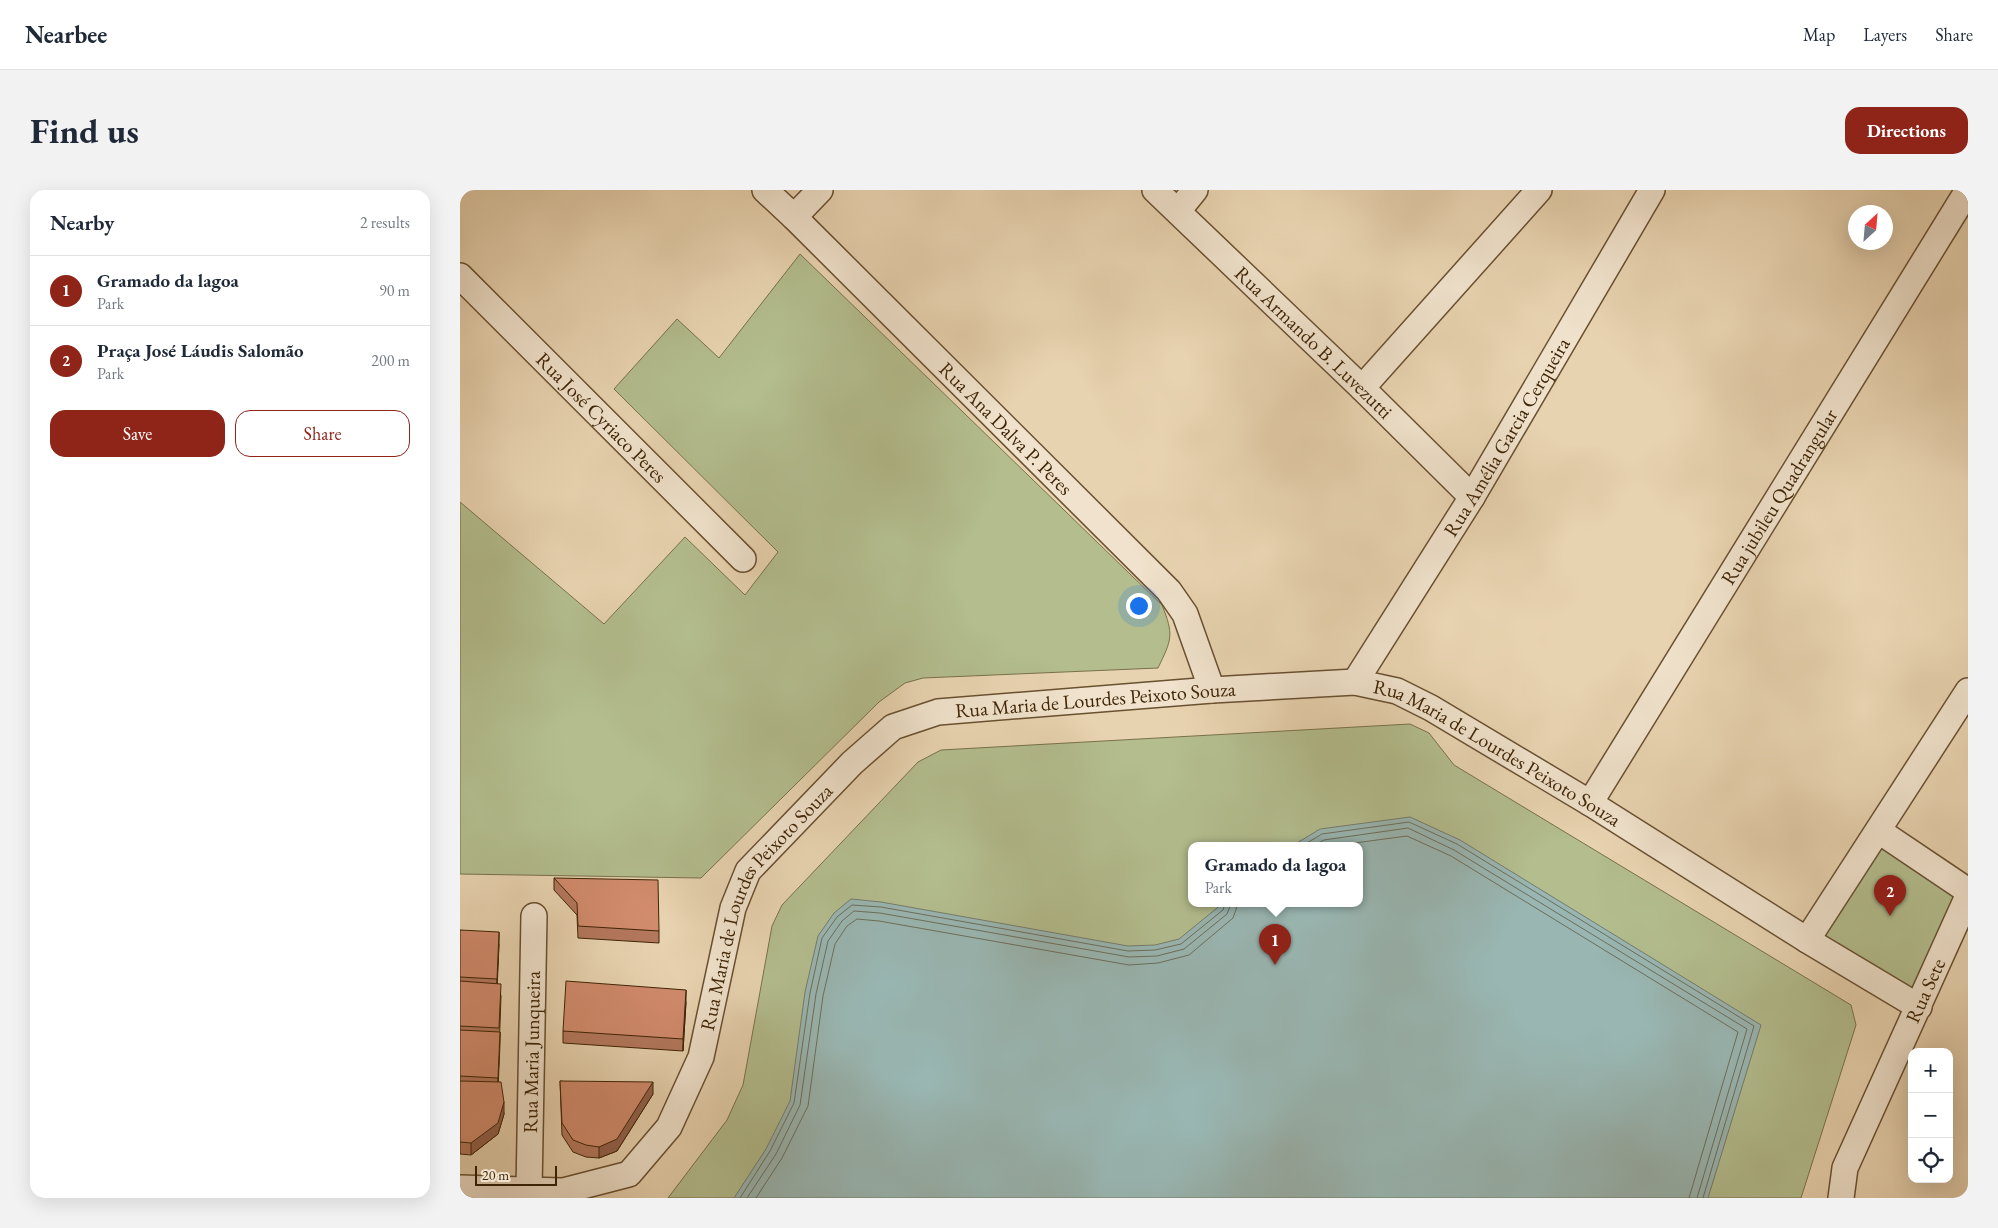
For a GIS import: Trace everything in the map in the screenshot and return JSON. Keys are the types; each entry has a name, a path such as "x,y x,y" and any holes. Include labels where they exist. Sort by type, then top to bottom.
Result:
{"street":[{"name":"Rua Ana Dalva P. Peres","path":"765,190 1169,592 1185,614 1212,690"},
{"path":"794,217 820,190"},
{"name":"Rua Armando B. Luvezutti","path":"1155,190 1362,388 1472,498"},
{"path":"1178,211 1195,190"},
{"path":"1362,388 1539,190"},
{"name":"Rua Amélia Garcia Cerqueira","path":"1355,682 1472,498 1652,190"},
{"name":"Rua jubileu Quadrangular","path":"1590,802 1968,190"},
{"name":"Rua José Cyriaco Peres","path":"460,276 743,559"},
{"name":"Rua Maria de Lourdes Peixoto Souza","path":"460,1188 563,1191 629,1174 669,1127 701,1057 733,908 748,871 852,763 893,728 938,712 1212,690 1355,682 1397,691 1432,708 1590,802 1807,940 1919,1007"},
{"path":"1807,940 1968,691"},
{"path":"1879,831 1968,891"},
{"name":"Rua Sete","path":"1841,1198 1845,1168 1968,896"},
{"name":"Rua Maria Junqueira","path":"528,1190 534,916"}],"green space":[{"path":"800,254 1162,605 1170,630 1170,637 1158,668 923,678 905,683 879,702 701,878 460,874 460,502 604,624 685,537 745,595 778,552 614,389 677,319 719,358"},
{"path":"1410,724 1429,733 1454,765 1851,1005 1856,1025 1801,1198 668,1198 727,1120 743,1085 772,926 782,905 918,762 941,750"},
{"path":"1880,841 1960,894 1916,997 1815,938"}],"water":[{"path":"1410,817 1460,840 1761,1025 1708,1198 734,1198 766,1149 790,1101 805,992 818,936 834,913 851,899 881,902 1128,946 1155,945 1179,939 1218,907 1363,907 1363,842 1299,842 1320,829"}],"building":[{"path":"554,878 658,880 659,931 578,926 577,903"},
{"path":"460,930 499,932 497,979 460,977"},
{"path":"460,981 501,984 499,1028 460,1026"},
{"path":"566,981 686,990 683,1039 563,1031"},
{"path":"460,1030 500,1032 498,1078 460,1076"},
{"path":"460,1081 501,1082 504,1102 498,1123 471,1143 460,1142"},
{"path":"560,1081 653,1082 617,1139 599,1147 573,1140 562,1123"}],"place":[{"name":"Praça José Láudis Salomão","path":"1890,916"},
{"name":"Gramado da lagoa","path":"1275,965"}]}
